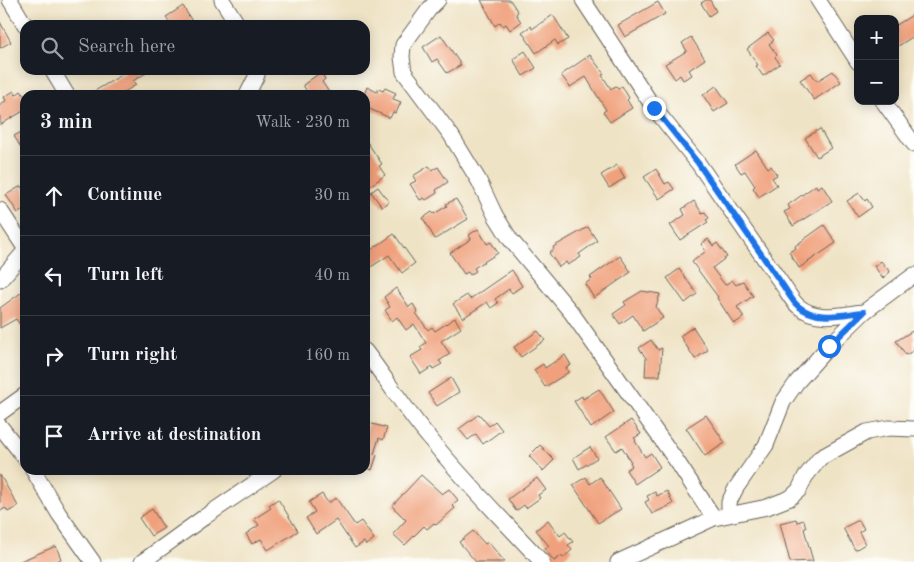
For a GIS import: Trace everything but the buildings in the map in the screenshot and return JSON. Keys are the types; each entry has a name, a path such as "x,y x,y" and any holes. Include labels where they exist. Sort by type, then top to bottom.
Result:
{"street":[{"path":"10,0 22,20"},
{"path":"222,0 235,20"},
{"path":"583,0 654,108 698,163 768,266 798,306 813,314 829,317 864,312"},
{"path":"818,0 857,60"},
{"path":"431,3 404,45 402,57 404,72 451,135 479,181 495,215 510,239 571,312 678,463 722,516"},
{"path":"55,75 64,90"},
{"path":"250,90 257,75"},
{"path":"886,105 914,144"},
{"path":"0,210 20,241"},
{"path":"0,280 20,255"},
{"path":"722,516 736,488 766,445 782,402 797,382 829,346 864,312 914,275"},
{"path":"370,357 398,398 430,439 458,472 542,562"},
{"path":"20,401 0,424 20,451"},
{"path":"618,562 722,516 767,507 790,498 799,490 805,477 820,458 867,432 889,428 914,429"},
{"path":"35,475 59,514 93,562"},
{"path":"142,562 267,475"}],"route":[{"path":"654,108 698,163 716,192 798,306 813,314 829,317 864,312 829,346"}]}
